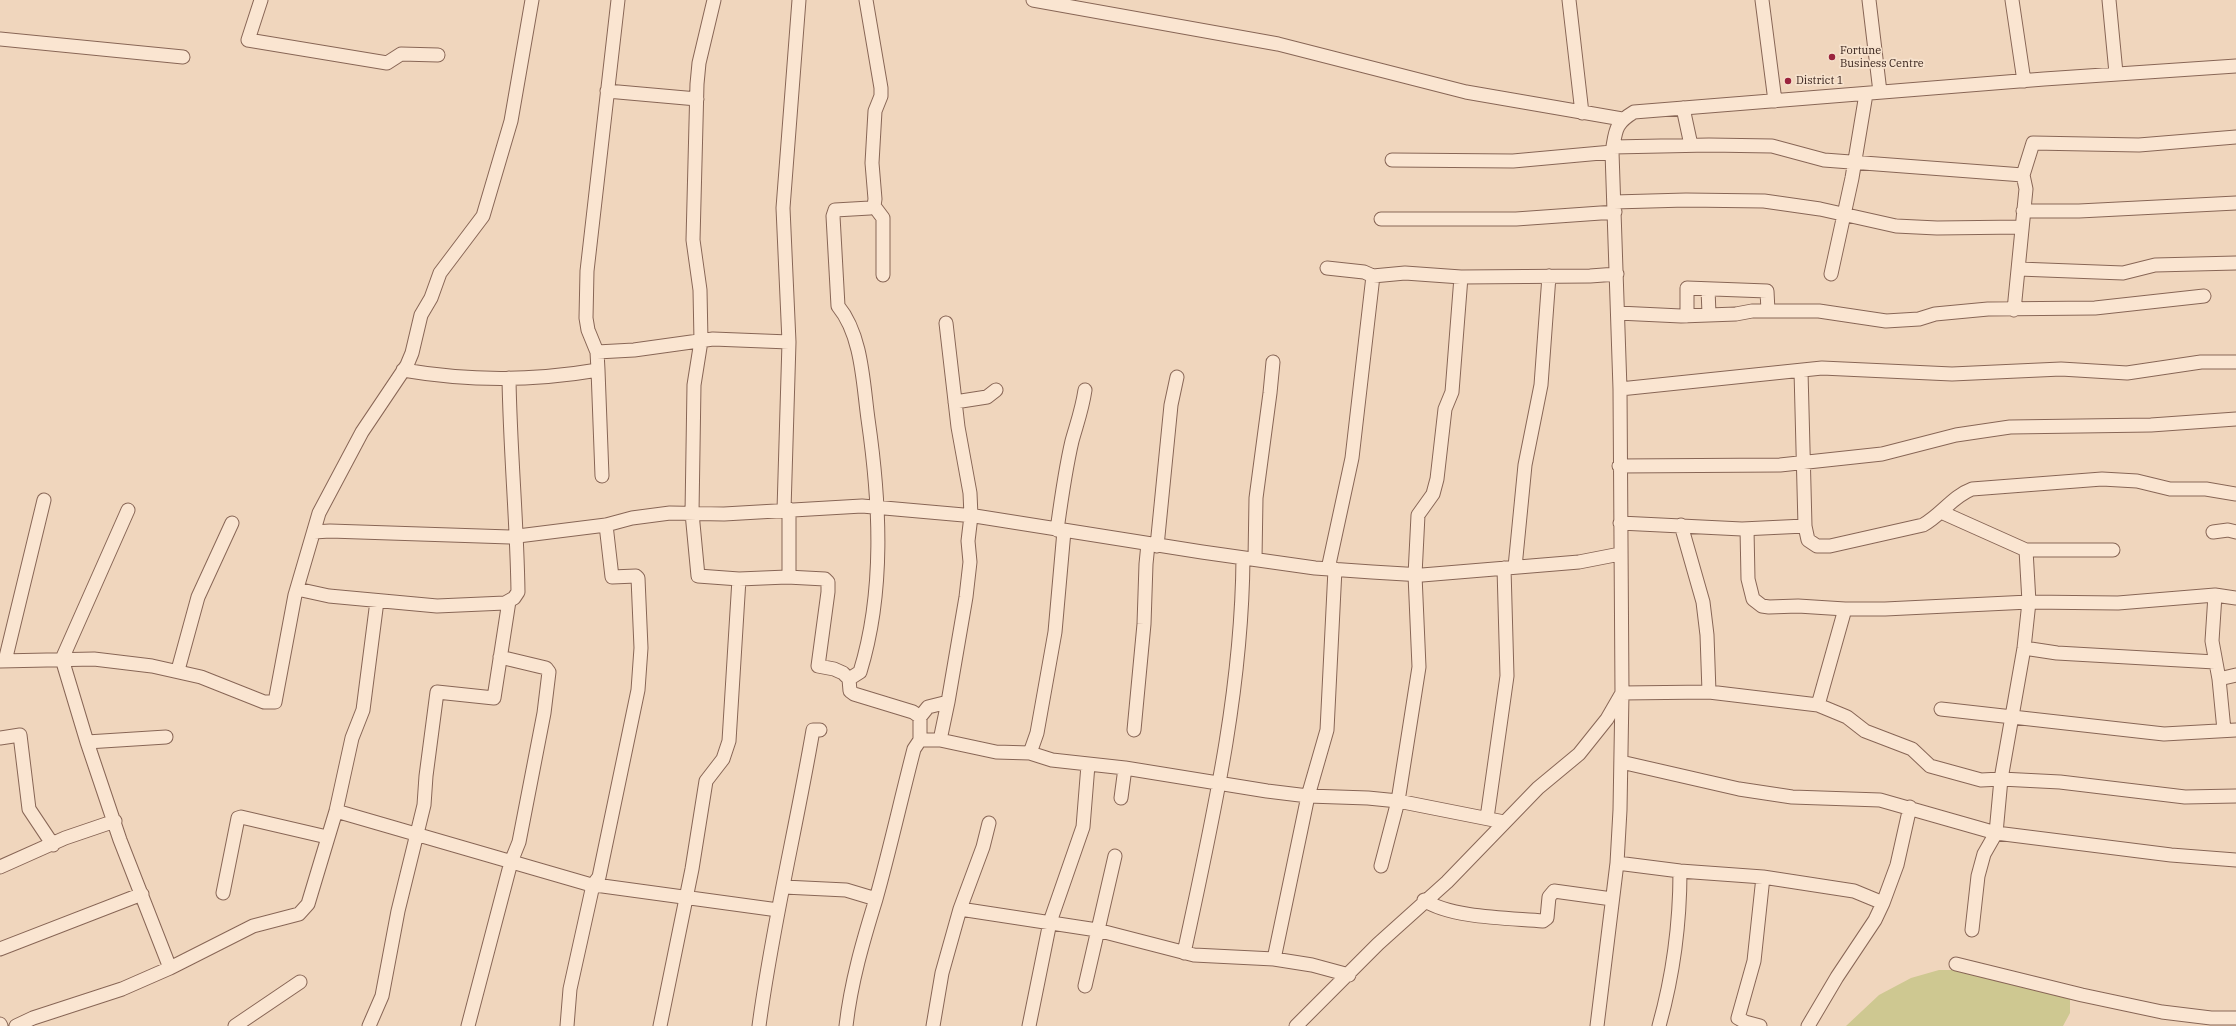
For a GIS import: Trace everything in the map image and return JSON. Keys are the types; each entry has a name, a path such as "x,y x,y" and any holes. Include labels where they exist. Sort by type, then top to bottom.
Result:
{"street":[{"path":"261,0 248,40 387,63 401,54 438,55"},
{"path":"44,500 2,661 62,659 102,660 178,670 201,676 264,702 276,702 287,632 297,590 319,513 362,432 403,370 412,353 421,315 431,298 440,273 483,216 511,121 532,0"},
{"path":"602,476 597,352 588,330 586,290 618,0"},
{"path":"714,0 699,63 693,240 700,290 701,341 694,375 692,513 698,576 739,579 787,577 825,579 828,582 828,592 817,662 818,666 843,673 849,679 850,691 854,694 913,712 920,717"},
{"path":"787,577 789,574 787,509 789,342 783,208 799,0"},
{"path":"866,0 881,88 881,96 875,111 872,163 875,199 874,206 883,218 883,275"},
{"path":"1033,0 1278,44 1466,92 1622,120"},
{"path":"1569,0 1582,113"},
{"path":"1762,0 1775,101"},
{"path":"1869,0 1880,92"},
{"path":"2012,0 2024,81"},
{"path":"2109,0 2116,74"},
{"path":"0,39 183,57"},
{"path":"1597,1026 1617,863 1621,762 1622,693 1619,466 1620,389 1613,150 1614,133 1622,120 1634,112 2236,66"},
{"path":"607,91 697,99"},
{"path":"1831,274 1866,94"},
{"path":"1683,108 1691,145"},
{"path":"2014,310 2026,189 2023,175 2033,143 2139,145 2236,137"},
{"path":"1392,160 1513,160 1613,150 1691,145 1772,146 1824,160 2023,175"},
{"path":"1382,219 1516,219 1686,200 1764,201 1844,213 1896,226 1937,228 2022,227"},
{"path":"2023,211 2079,211 2236,203"},
{"path":"849,679 860,672 874,612 878,544 872,440 866,390 851,328 845,314 838,306 833,216 835,210 870,208 874,206"},
{"path":"2019,269 2123,273 2155,265 2236,263"},
{"path":"1327,268 1364,272 1373,276 1406,273 1461,278 1617,274"},
{"path":"1274,959 1308,796 1327,730 1332,569 1352,458 1373,276"},
{"path":"1487,818 1507,676 1510,568 1525,465 1541,385 1549,276"},
{"path":"1382,866 1398,802 1419,667 1415,575 1418,516 1433,494 1437,479 1440,438 1445,410 1452,392 1461,278"},
{"path":"1687,316 1686,288 1767,291 1768,311"},
{"path":"1708,289 1709,314"},
{"path":"1618,313 1687,316 1768,311 1819,311 1886,321 1919,319 1935,314 1976,310 2094,308 2204,296"},
{"path":"940,740 966,597 970,562 968,541 971,516 970,493 958,427 946,323"},
{"path":"597,352 634,350 713,339 789,342"},
{"path":"1184,953 1219,785 1234,695 1273,362"},
{"path":"1620,389 1822,368 1952,374 2060,369 2127,373 2201,362 2236,362"},
{"path":"403,370 447,376 509,378 598,370"},
{"path":"1801,371 1805,526 1808,540 1818,546 1830,546 1923,525 1941,512 1963,492 1972,489 2102,479 2137,481 2170,489 2206,489 2236,494"},
{"path":"1134,730 1144,624 1146,564 1152,545 1171,405 1177,377"},
{"path":"297,590 377,601 437,606 509,602 514,598 518,592 517,536 510,427 509,378"},
{"path":"955,402 987,397 996,390"},
{"path":"1030,753 1037,733 1055,632 1064,481 1073,441 1081,417 1085,390"},
{"path":"1619,466 1780,465 1882,454 1956,435 2010,427 2151,425 2236,419"},
{"path":"314,532 330,531 490,537 517,536 606,525 632,518 670,513 759,513 787,509 862,506 971,516 1060,531 1249,559 1332,569 1415,575 1579,562 1620,554"},
{"path":"128,510 62,659 87,742 120,840 170,968"},
{"path":"1941,512 2026,550 2113,550"},
{"path":"178,670 198,597 232,523"},
{"path":"1620,523 1747,529 1805,526"},
{"path":"567,1026 570,989 593,884 598,877 638,690 641,648 638,578 636,576 612,577 606,525"},
{"path":"1681,525 1703,602 1707,635 1709,692"},
{"path":"1747,529 1748,578 1753,599 1762,606 1769,607 1825,606 1845,609 1945,607 2029,602 2118,603 2215,595 2236,598"},
{"path":"2213,532 2228,530 2236,532"},
{"path":"1972,930 1978,876 1984,854 1996,833 2001,779 2024,648 2029,602 2026,550"},
{"path":"660,1026 686,898 706,781 723,759 729,741 739,579"},
{"path":"1941,709 2164,734 2230,730 2215,662 2212,641 2215,595"},
{"path":"16,1026 122,989 170,968 253,926 299,914 308,904 336,811 348,752 366,695 377,601"},
{"path":"369,1026 382,996 398,911 418,835 424,805 426,776 437,692 494,698 509,602"},
{"path":"1818,706 1845,609"},
{"path":"2024,648 2057,653 2215,662"},
{"path":"468,1026 511,862 518,842 538,745 549,672 546,668 500,657"},
{"path":"2219,679 2236,676"},
{"path":"1622,693 1709,692 1818,706 1847,717 1865,731 1912,749 1930,766 1976,779 2001,779 2126,788 2185,797 2236,796"},
{"path":"1296,1026 1424,900 1447,882 1538,788 1579,754 1607,719 1622,693"},
{"path":"846,1026 849,997 865,932 876,899 914,749 920,740 920,717 928,707 948,702"},
{"path":"760,1026 765,980 813,730 820,730"},
{"path":"0,738 20,735 29,809 53,845"},
{"path":"87,742 166,737"},
{"path":"920,740 940,740 996,752 1030,753 1052,760 1125,768 1219,785 1308,796 1368,798 1398,802 1504,822"},
{"path":"1621,762 1739,789 1792,797 1880,800 1910,807 1996,833 2171,855 2236,860"},
{"path":"1030,1026 1050,922 1083,827 1088,765"},
{"path":"1120,798 1125,768"},
{"path":"1808,1026 1837,977 1875,920 1883,903 1897,865 1910,807"},
{"path":"336,811 511,862 593,884 778,910"},
{"path":"223,893 238,818 241,817 327,837"},
{"path":"0,867 53,845 65,838 115,822"},
{"path":"933,1026 942,973 960,908 983,847 989,823"},
{"path":"1085,986 1115,856"},
{"path":"1617,863 1680,871 1763,877 1854,891 1883,903"},
{"path":"1659,1026 1665,1005 1679,921 1680,871"},
{"path":"1760,1026 1745,1022 1738,1018 1754,961 1763,877"},
{"path":"784,887 846,890 876,899"},
{"path":"1424,900 1433,906 1463,913 1543,921 1547,918 1550,897 1554,891 1612,899"},
{"path":"0,949 142,894"},
{"path":"960,908 1097,930 1184,953 1219,957 1274,959 1312,964 1349,975"},
{"path":"1956,964 2082,995 2162,1012 2211,1018 2236,1018"},
{"path":"235,1026 300,982"}],"shaded area":[{"path":"1939,970 1967,970 2070,998 2070,1013 2063,1026 1846,1026 1879,995 1911,978"}],"place":[{"name":"Fortune Business Centre","path":"1832,57"},
{"name":"District 1","path":"1788,81"}]}
